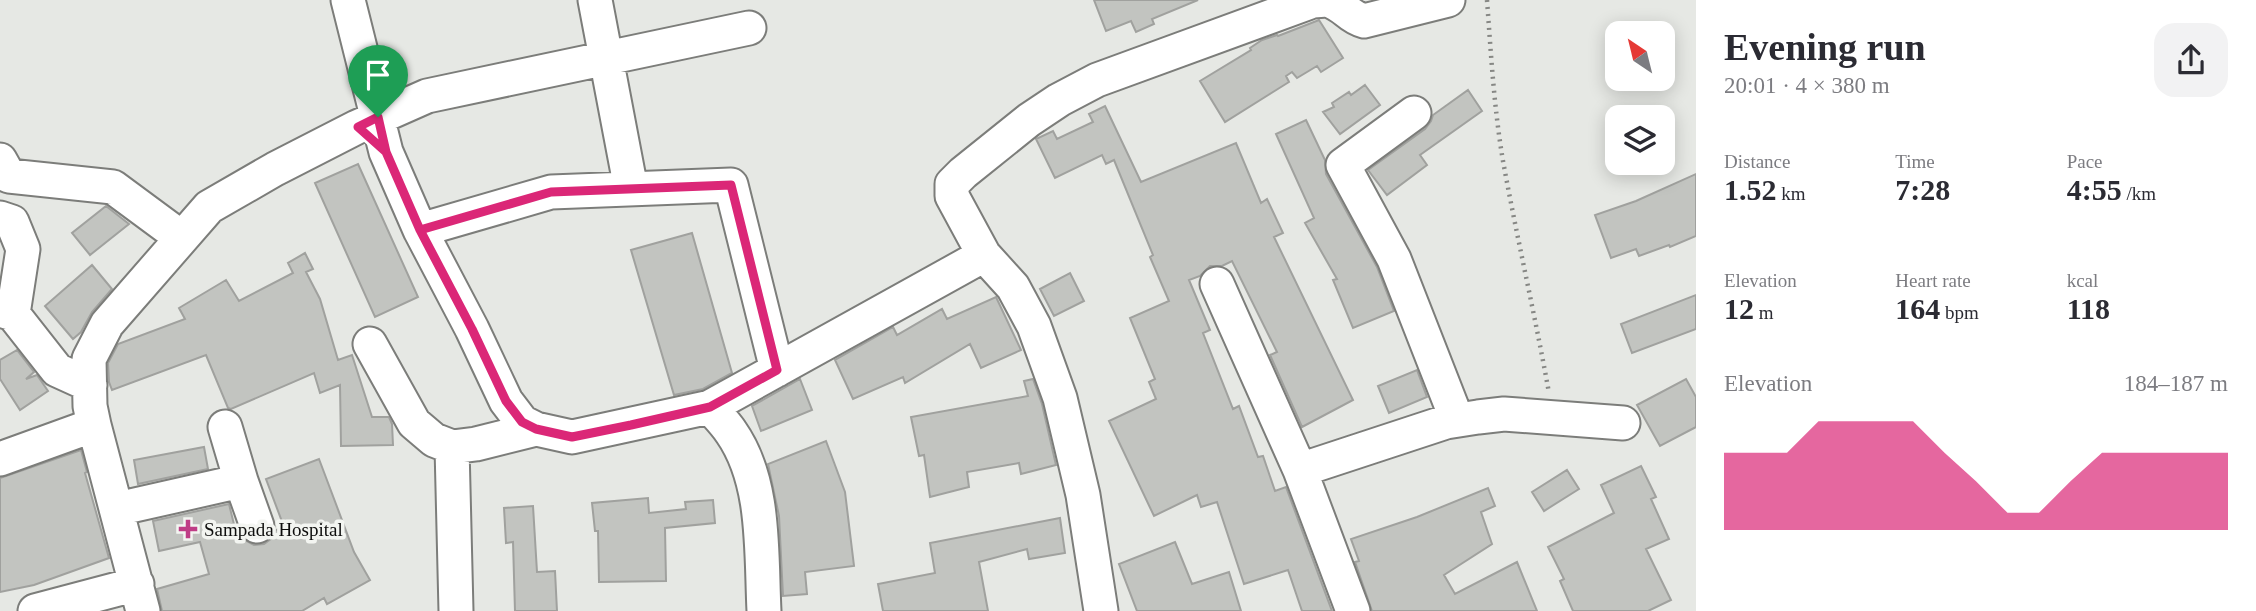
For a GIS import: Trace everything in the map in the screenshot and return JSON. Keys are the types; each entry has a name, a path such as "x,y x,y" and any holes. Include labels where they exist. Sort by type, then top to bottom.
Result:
{"street":[{"path":"327,0 337,52 368,122 386,152 420,230 506,401 522,422 536,429 572,437 710,407 984,255"},
{"path":"348,0 368,122"},
{"path":"595,0 631,189"},
{"path":"1101,611 1083,495 1060,398 1034,326 1013,288 984,255 952,196 953,184 1029,120 1097,80 1313,1 1339,3 1356,19 1364,21 1448,0"},
{"path":"35,611 140,597 94,425 89,359 107,324 209,207 275,169 368,122 427,96 748,28"},
{"path":"1414,113 1343,165 1394,259 1457,420"},
{"path":"0,160 9,176 113,187 182,238"},
{"path":"420,230 551,192 731,185 777,370"},
{"path":"0,218 12,222 23,249 7,312 57,370 90,385"},
{"path":"1217,284 1300,470 1353,611"},
{"path":"370,344 414,424 434,440 452,447 477,444 536,429"},
{"path":"710,407 732,432 748,464 758,505 764,611"},
{"path":"1300,470 1457,420 1504,414 1623,423"},
{"path":"0,459 94,425"},
{"path":"225,427 257,526"},
{"path":"452,447 456,611"},
{"path":"117,509 241,481"}],"path":[{"path":"1487,0 1492,73 1503,159 1533,302 1553,418"}],"building":[{"path":"1094,0 1198,0 1152,19 1154,24 1136,32 1131,21 1106,31"},
{"path":"1319,20 1343,58 1321,72 1317,66 1297,78 1292,72 1286,76 1289,82 1225,122 1200,81 1251,50 1250,48 1262,40"},
{"path":"1365,85 1380,105 1340,134 1323,112 1334,107 1332,103 1349,92 1351,95"},
{"path":"1468,90 1482,111 1420,155 1427,165 1387,195 1368,170 1425,129 1433,115"},
{"path":"1105,106 1141,182 1236,143 1261,203 1267,199 1283,233 1274,237 1353,400 1302,427 1270,355 1277,352 1232,261 1222,266 1210,266 1200,276 1189,280 1210,330 1203,333 1233,409 1239,406 1258,457 1263,456 1275,491 1286,487 1332,611 1302,611 1288,570 1244,584 1217,502 1201,507 1197,495 1154,516 1109,421 1156,399 1149,382 1155,379 1130,318 1169,301 1114,160 1106,164 1102,155 1055,178 1036,139 1053,131 1057,139 1093,122 1089,114"},
{"path":"1306,120 1325,160 1326,174 1377,267 1394,311 1353,328 1333,280 1337,279 1305,223 1314,218 1276,134"},
{"path":"358,164 418,297 375,317 315,183"},
{"path":"1696,174 1696,236 1639,256 1636,249 1611,258 1595,215 1636,201"},
{"path":"106,206 129,224 90,255 72,233"},
{"path":"692,233 732,373 703,389 674,395 631,250"},
{"path":"305,253 313,269 306,272 320,299 338,360 352,355 372,417 389,417 393,445 341,446 340,385 320,393 314,373 231,409 228,408 206,355 112,390 108,363 118,344 185,319 179,308 226,280 239,301 293,273 288,263"},
{"path":"92,265 112,289 73,339 45,306"},
{"path":"1070,273 1084,301 1054,316 1040,289"},
{"path":"1696,295 1696,329 1632,353 1621,324"},
{"path":"996,297 1021,350 981,368 970,344 905,383 903,377 853,399 835,360 893,327 897,335 942,309 947,319"},
{"path":"17,350 34,372 26,379 37,375 48,391 20,410 0,379 0,360"},
{"path":"1417,370 1427,397 1389,413 1378,386"},
{"path":"800,379 812,410 761,431 752,406"},
{"path":"1033,379 1042,404 1056,465 1021,474 1019,463 967,472 969,487 930,497 924,455 919,456 911,417 1028,396 1024,381"},
{"path":"1686,379 1696,397 1696,427 1660,446 1637,405"},
{"path":"826,441 845,492 854,566 805,572 807,594 783,596 779,516 768,464"},
{"path":"204,447 208,469 138,484 134,460"},
{"path":"81,450 109,558 34,585 0,592 0,478"},
{"path":"319,459 354,552 370,580 327,604 324,598 302,611 162,611 157,589 209,574 200,542 159,551 153,521 229,504 238,541 243,539 254,545 264,544 272,538 276,530 284,527 266,479"},
{"path":"1641,466 1656,497 1651,499 1669,539 1646,549 1671,600 1648,611 1573,611 1560,581 1564,579 1548,547 1614,513 1601,485"},
{"path":"1567,470 1579,489 1544,511 1532,492"},
{"path":"1488,488 1495,506 1481,512 1492,544 1444,575 1455,594 1517,562 1537,611 1372,611 1355,562 1359,561 1351,539 1417,517"},
{"path":"648,498 649,513 686,509 685,502 713,500 715,523 665,528 666,581 599,582 598,531 595,531 592,503"},
{"path":"533,506 537,572 555,571 557,611 515,611 513,542 506,543 504,508"},
{"path":"1060,518 1065,553 1029,559 1027,549 979,562 988,611 883,611 878,584 935,573 930,543"},
{"path":"1175,542 1192,584 1229,572 1241,611 1137,611 1119,564"}],"place":[{"name":"Sampada Hospital","path":"188,529"}],"route":[{"path":"378,117 358,127 386,152 420,230 506,401 522,422 536,429 572,437 631,425 710,407 777,370 731,185 551,192 420,230 386,152 378,117"}]}
